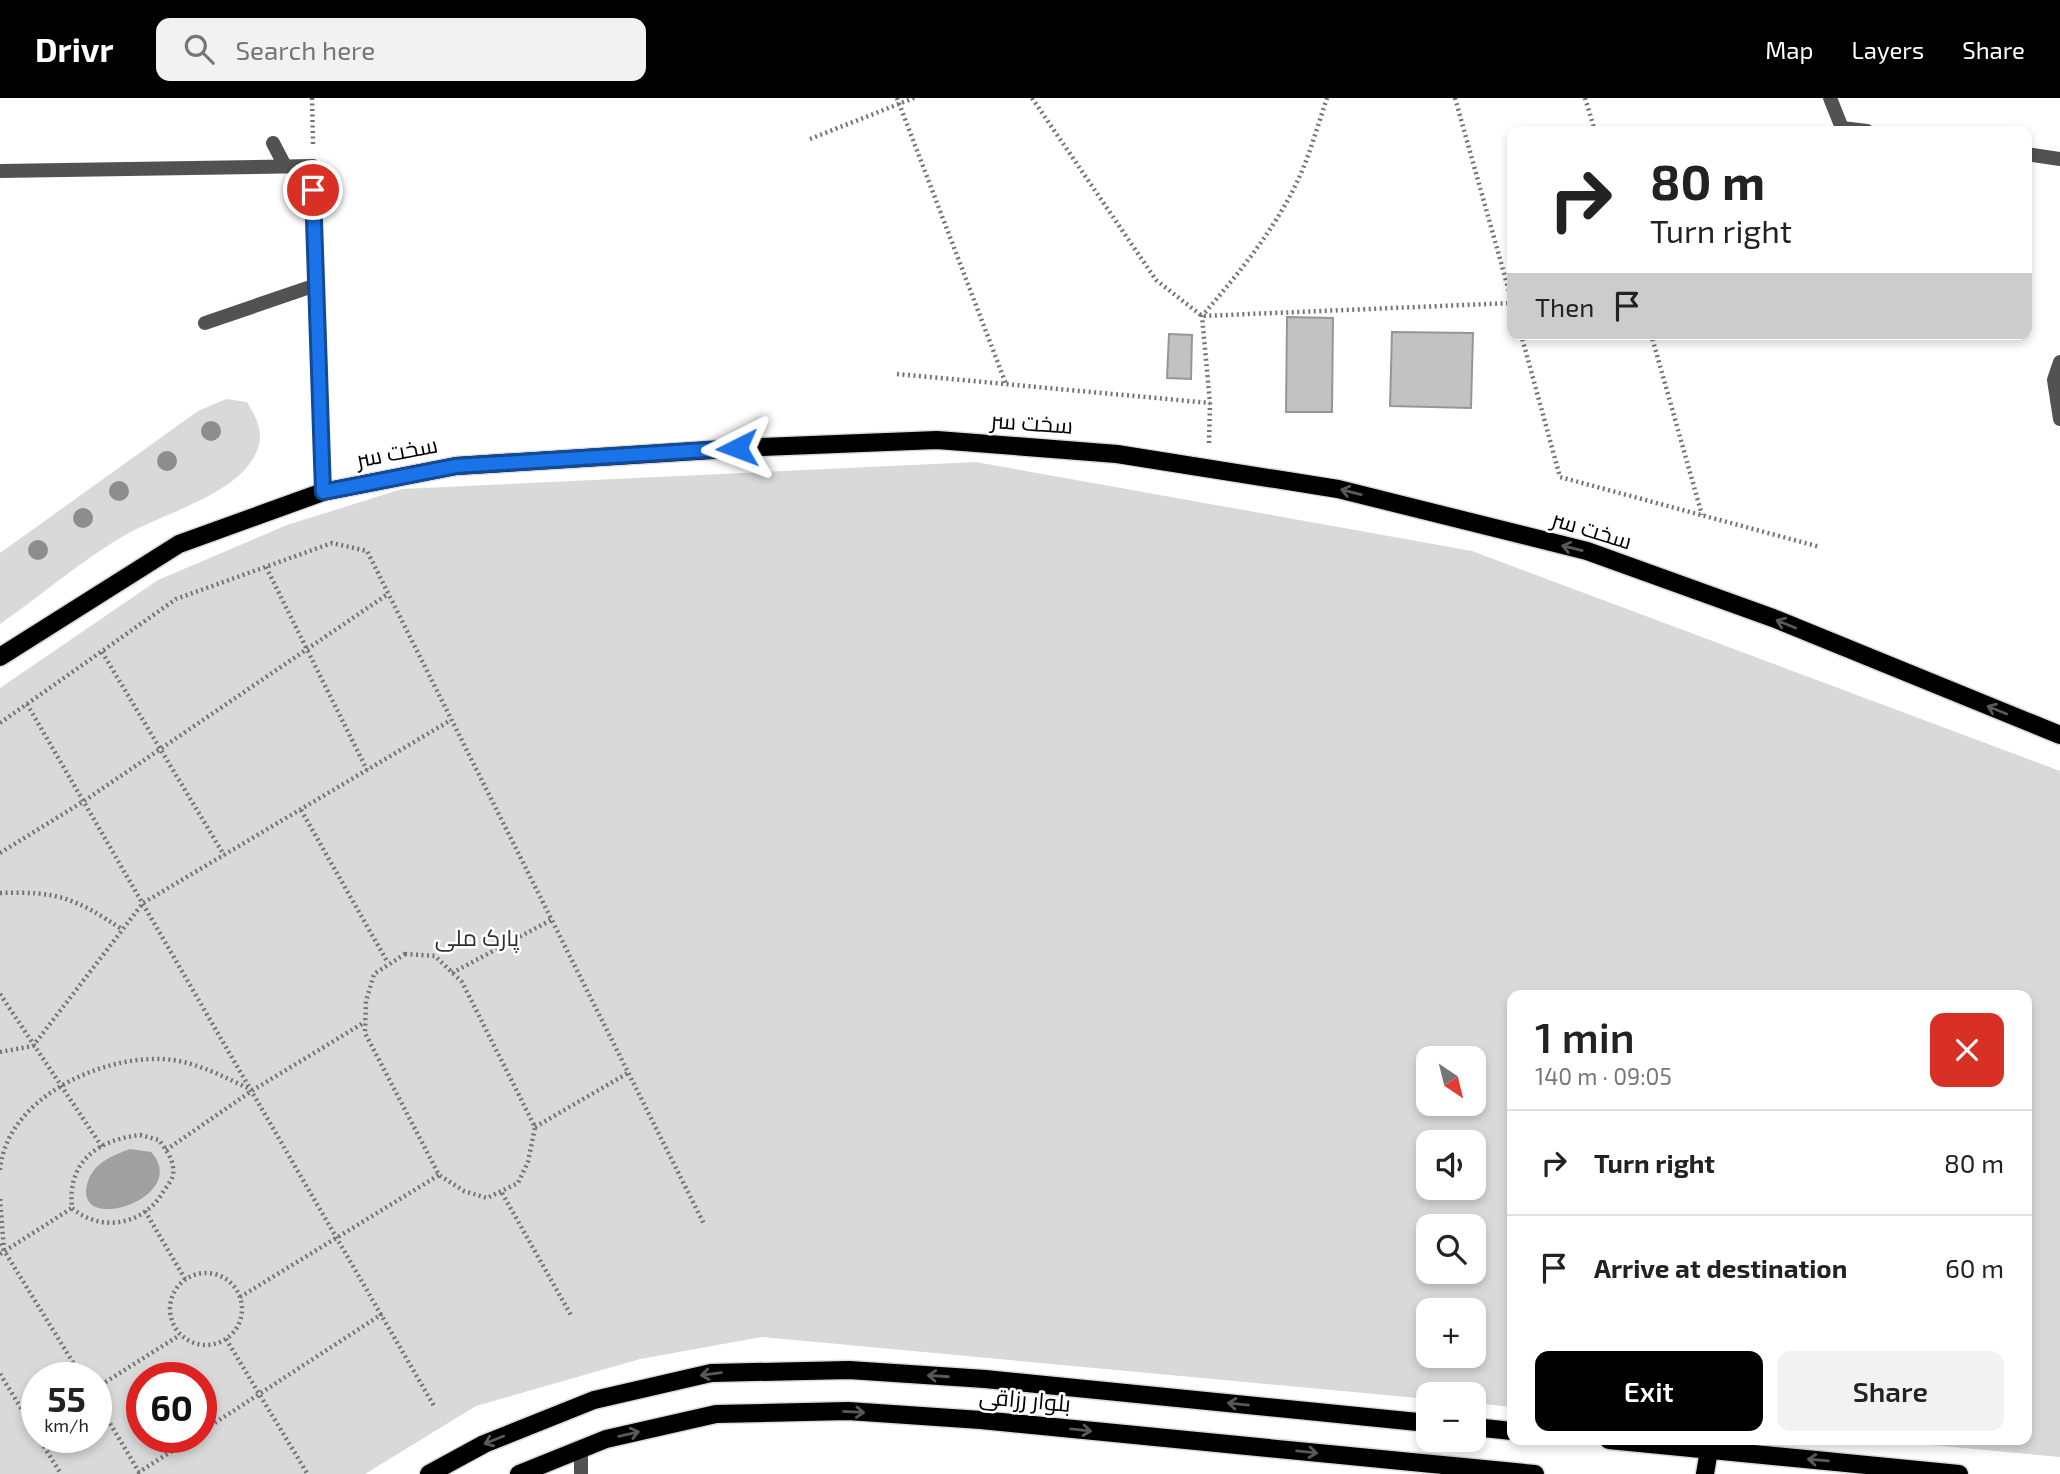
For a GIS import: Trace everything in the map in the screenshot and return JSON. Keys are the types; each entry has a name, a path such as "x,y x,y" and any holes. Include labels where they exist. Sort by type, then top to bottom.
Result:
{"main road":[{"name":"سخت سر","path":"0,657 179,544 323,492 456,466 761,447 937,440 1117,454 1338,489 1587,551 1773,618 2060,735"},
{"name":"بلوار رزاقی","path":"429,1474 484,1444 594,1400 711,1373 849,1370 985,1379 1416,1422"},
{"name":"بلوار رزاقی","path":"519,1474 606,1439 716,1414 848,1411 995,1421 1535,1474"},
{"path":"1486,1428 1507,1430"},
{"path":"1659,1445 1959,1474"},
{"path":"1705,1474 1709,1450"}],"street":[{"path":"1830,98 1841,126"},
{"path":"274,143 285,166"},
{"path":"2032,156 2060,159"},
{"path":"0,171 313,166 323,492"},
{"path":"205,323 316,285"},
{"path":"2060,362 2054,380 2060,419"},
{"path":"581,1449 581,1474"}],"path":[{"path":"312,98 313,166"},
{"path":"810,139 898,101 914,98"},
{"path":"1032,98 1156,280 1202,316 1507,302"},
{"path":"1208,468 1210,403 1202,316 1245,267 1299,179 1327,98"},
{"path":"1455,98 1507,284"},
{"path":"1585,98 1593,126"},
{"path":"898,101 1006,384"},
{"path":"1523,340 1560,477 1820,547"},
{"path":"1653,340 1702,515"},
{"path":"897,374 1210,403"},
{"path":"0,723 176,599 332,543 367,551 704,1224"},
{"path":"266,566 367,770"},
{"path":"0,853 84,801 388,594"},
{"path":"102,652 224,855"},
{"path":"27,704 434,1406"},
{"path":"0,1052 33,1046 144,904 451,720"},
{"path":"301,810 388,963"},
{"path":"0,893 40,891 80,901 123,930"},
{"path":"452,973 551,920"},
{"path":"405,954 435,956 462,982 535,1127 528,1162 518,1184 502,1193 487,1198 464,1191 439,1175 365,1033 366,1001 374,974 388,963 405,954"},
{"path":"0,995 102,1147"},
{"path":"166,1150 253,1090 366,1022"},
{"path":"0,1170 1,1159 16,1128 60,1086 82,1073 120,1063 161,1059 204,1069 253,1090"},
{"path":"535,1127 628,1073"},
{"path":"140,1135 159,1140 171,1157 173,1176 157,1202 136,1218 110,1224 87,1220 72,1208 72,1177 92,1153 118,1138 140,1135"},
{"path":"240,1297 439,1175"},
{"path":"502,1193 572,1317"},
{"path":"0,1199 2,1252"},
{"path":"2,1252 72,1208"},
{"path":"145,1211 185,1280"},
{"path":"0,1244 2,1252 72,1362"},
{"path":"195,1275 217,1275 227,1280 240,1297 240,1321 226,1339 202,1345 180,1335 173,1324 171,1300 185,1280 195,1275"},
{"path":"217,1422 382,1314"},
{"path":"112,1378 180,1335"},
{"path":"226,1339 307,1473"},
{"path":"0,1374 21,1409"},
{"path":"112,1427 126,1450"},
{"path":"48,1453 61,1474"},
{"path":"128,1453 139,1472 169,1453"}],"green space":[{"path":"226,399 247,402 259,428 258,449 244,470 215,493 111,544 0,624 0,553 198,411"},
{"name":"پارک ملی","path":"976,462 1472,551 2060,771 2060,1457 1931,1445 2032,1445 2032,990 1507,990 1507,1406 1486,1404 1486,1382 1416,1382 1416,1398 762,1337 640,1359 476,1406 365,1474 0,1474 0,688 158,580 287,525 402,489"}],"shaded area":[{"path":"130,1149 151,1152 160,1169 156,1184 145,1196 128,1205 111,1209 96,1207 87,1198 91,1175 105,1160"}],"building":[{"path":"1287,317 1333,318 1332,412 1286,412"},
{"path":"1392,332 1473,333 1471,408 1390,406"},
{"path":"1169,334 1192,335 1191,379 1167,378"}],"route":[{"path":"313,190 323,492 456,466 737,448"}]}
